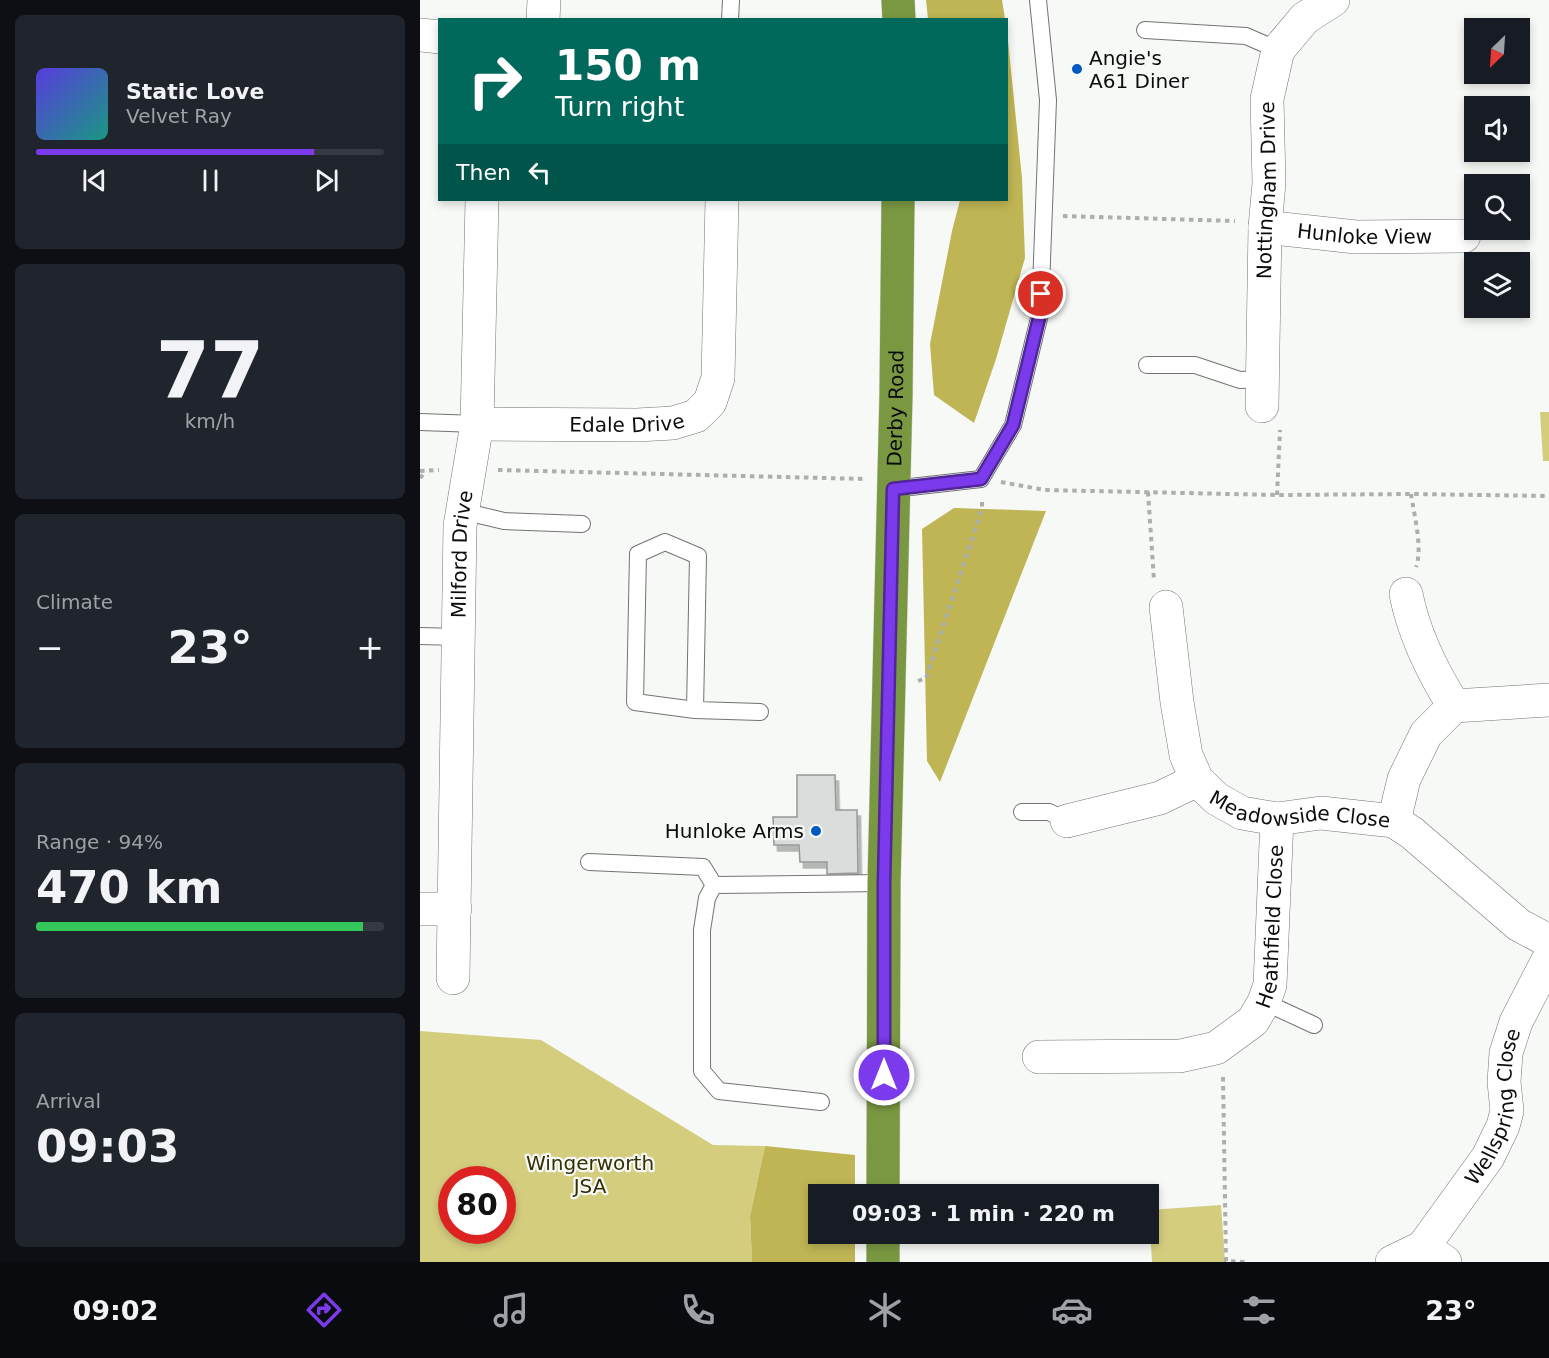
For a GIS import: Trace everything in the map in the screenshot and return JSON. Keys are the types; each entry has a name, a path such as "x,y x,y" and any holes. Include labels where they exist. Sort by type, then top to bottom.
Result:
{"highway":[{"path":"898,0 898,18"},
{"name":"Derby Road","path":"883,1184 884,883 896,395 898,201"},
{"path":"883,1244 883,1262"}],"street":[{"path":"543,18 544,0"},
{"name":"Nottingham Drive","path":"1262,392 1265,224 1269,183 1267,99 1278,50 1305,18 1333,0"},
{"path":"420,35 438,37"},
{"name":"Milford Drive","path":"453,978 460,525 477,424 482,201"},
{"name":"Edale Drive","path":"477,424 637,425 673,423 696,416 710,402 718,378 722,201"},
{"name":"Hunloke View","path":"1265,224 1356,237 1464,236"},
{"path":"1406,594 1412,624 1439,683 1454,706"},
{"name":"Meadowside Close","path":"1166,606 1177,702 1186,755 1197,780 1218,799 1242,813 1277,819 1322,813 1394,820 1519,925 1549,941"},
{"path":"1394,820 1404,779 1426,734 1454,706 1549,700"},
{"name":"Meadowside Close","path":"1067,821 1160,798 1197,780"},
{"name":"Heathfield Close","path":"1039,1057 1180,1056 1216,1048 1253,1021 1264,1002 1270,985 1277,819"},
{"path":"420,909 455,909"},
{"name":"Wellspring Close","path":"1392,1262 1434,1254 1488,1157 1503,1126 1507,1111 1504,1082 1506,1053 1516,1022 1549,958"}],"lane":[{"path":"730,18 731,0"},
{"path":"893,484 981,479 1013,425 1040,314 1048,100 1038,0"},
{"path":"1145,30 1246,36 1278,50"},
{"path":"1147,365 1195,365 1240,380 1262,392"},
{"path":"420,422 477,424"},
{"path":"462,511 504,521 582,524"},
{"path":"696,710 698,556 665,542 638,554 635,702 696,710 760,712"},
{"path":"420,636 459,637"},
{"path":"1022,813 1049,812 1067,821"},
{"path":"589,862 703,867 714,885"},
{"path":"714,885 884,883"},
{"path":"714,885 707,898 702,930 702,1071 719,1091 821,1102"},
{"path":"1264,1002 1314,1025"}],"path":[{"path":"1044,215 1265,224"},
{"path":"1262,392 1280,423 1277,495"},
{"path":"420,471 469,469 893,484"},
{"path":"420,478 427,471"},
{"path":"889,693 926,678 982,509 981,479 1045,490 1277,495 1549,496"},
{"path":"1148,492 1154,593 1166,606"},
{"path":"1411,494 1419,561"},
{"path":"1216,1048 1222,1065 1226,1261 1245,1262"}],"green space":[{"path":"1540,412 1549,412 1549,461 1543,461"},
{"name":"Wingerworth JSA","path":"420,1031 541,1040 713,1145 765,1146 750,1216 752,1262 420,1262"},
{"path":"1221,1205 1225,1262 1152,1262 1151,1244 1159,1244 1159,1209"}],"shaded area":[{"path":"926,0 1002,0 1005,18 928,18"},
{"path":"1008,41 1022,178 1025,258 996,359 974,423 934,395 930,344 960,201 1008,201"},
{"path":"954,508 1046,511 940,782 927,761 922,529"},
{"path":"765,1146 855,1155 855,1184 808,1184 808,1244 855,1244 855,1262 752,1262 750,1216"}],"building":[{"name":"Hunloke Arms","path":"797,775 835,775 836,810 857,810 858,873 827,874 827,862 800,862 799,845 774,845 773,817 797,817"}],"place":[{"name":"Angie's A61 Diner","path":"1077,69"},
{"name":"Hunloke Arms","path":"816,831"}],"route":[{"path":"884,1075 884,883 893,489 981,479 1013,425 1040,314 1041,294"}]}
